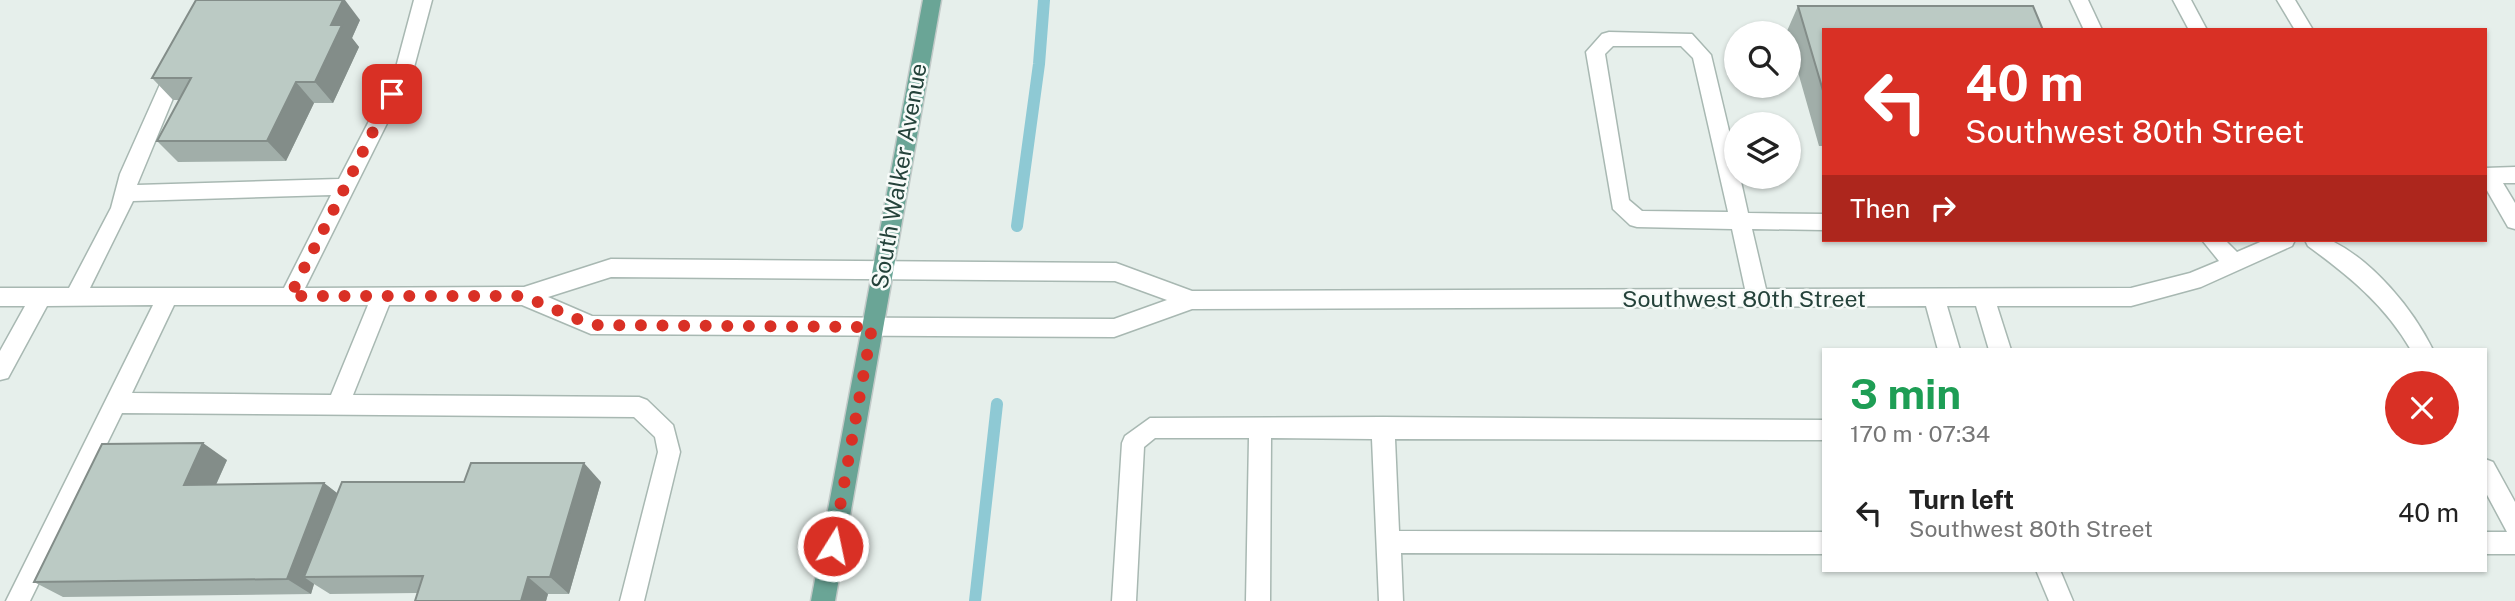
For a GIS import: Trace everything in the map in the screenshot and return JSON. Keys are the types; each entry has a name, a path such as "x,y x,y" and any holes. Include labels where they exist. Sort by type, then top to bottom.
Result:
{"main road":[{"name":"South Walker Avenue","path":"823,601 932,0"}],"street":[{"path":"290,296 404,71 424,0"},
{"path":"2079,0 2092,28"},
{"path":"2182,0 2196,28"},
{"path":"2286,0 2303,28"},
{"path":"1758,299 1741,221 1702,55 1685,39 1609,39 1595,52 1620,203 1637,219 1741,221 1822,222"},
{"path":"75,297 121,208 156,113 185,51"},
{"path":"2487,175 2515,175"},
{"path":"2487,175 2515,221"},
{"path":"125,193 345,187"},
{"path":"2214,242 2234,262"},
{"name":"Southwest 80th Street","path":"524,296 591,325 1114,328 1192,300 2131,297 2194,281 2280,242"},
{"path":"2318,242 2380,288 2403,315 2421,348"},
{"name":"Southwest 80th Street","path":"0,297 524,296 611,268 1116,272 1192,300"},
{"path":"338,404 382,296"},
{"path":"0,371 41,297"},
{"path":"18,601 167,297"},
{"path":"1934,299 1948,348"},
{"path":"1984,299 1999,348"},
{"path":"116,403 639,407 665,432 669,452 632,601"},
{"path":"1383,427 1391,601"},
{"path":"1124,601 1133,443 1150,428 1822,430"},
{"path":"1258,601 1260,428"},
{"path":"2487,473 2515,525"},
{"path":"1388,542 1822,542"},
{"path":"2487,543 2515,544"},
{"path":"2049,572 2061,601"}],"building":[{"path":"196,0 343,0 331,25 342,25 315,82 296,82 267,141 157,141 191,78 152,78"},
{"path":"1798,6 2033,6 2042,28 1822,28 1822,87"},
{"path":"203,443 184,485 324,483 287,579 34,582 102,444"},
{"path":"471,463 584,463 550,577 528,577 521,601 415,601 423,576 304,577 342,482 464,482"}],"waterway":[{"path":"1017,226 1039,64 1044,0"},
{"path":"975,601 997,404"}],"route":[{"path":"392,94 290,296 524,296 591,325 872,327 833,546"}]}
